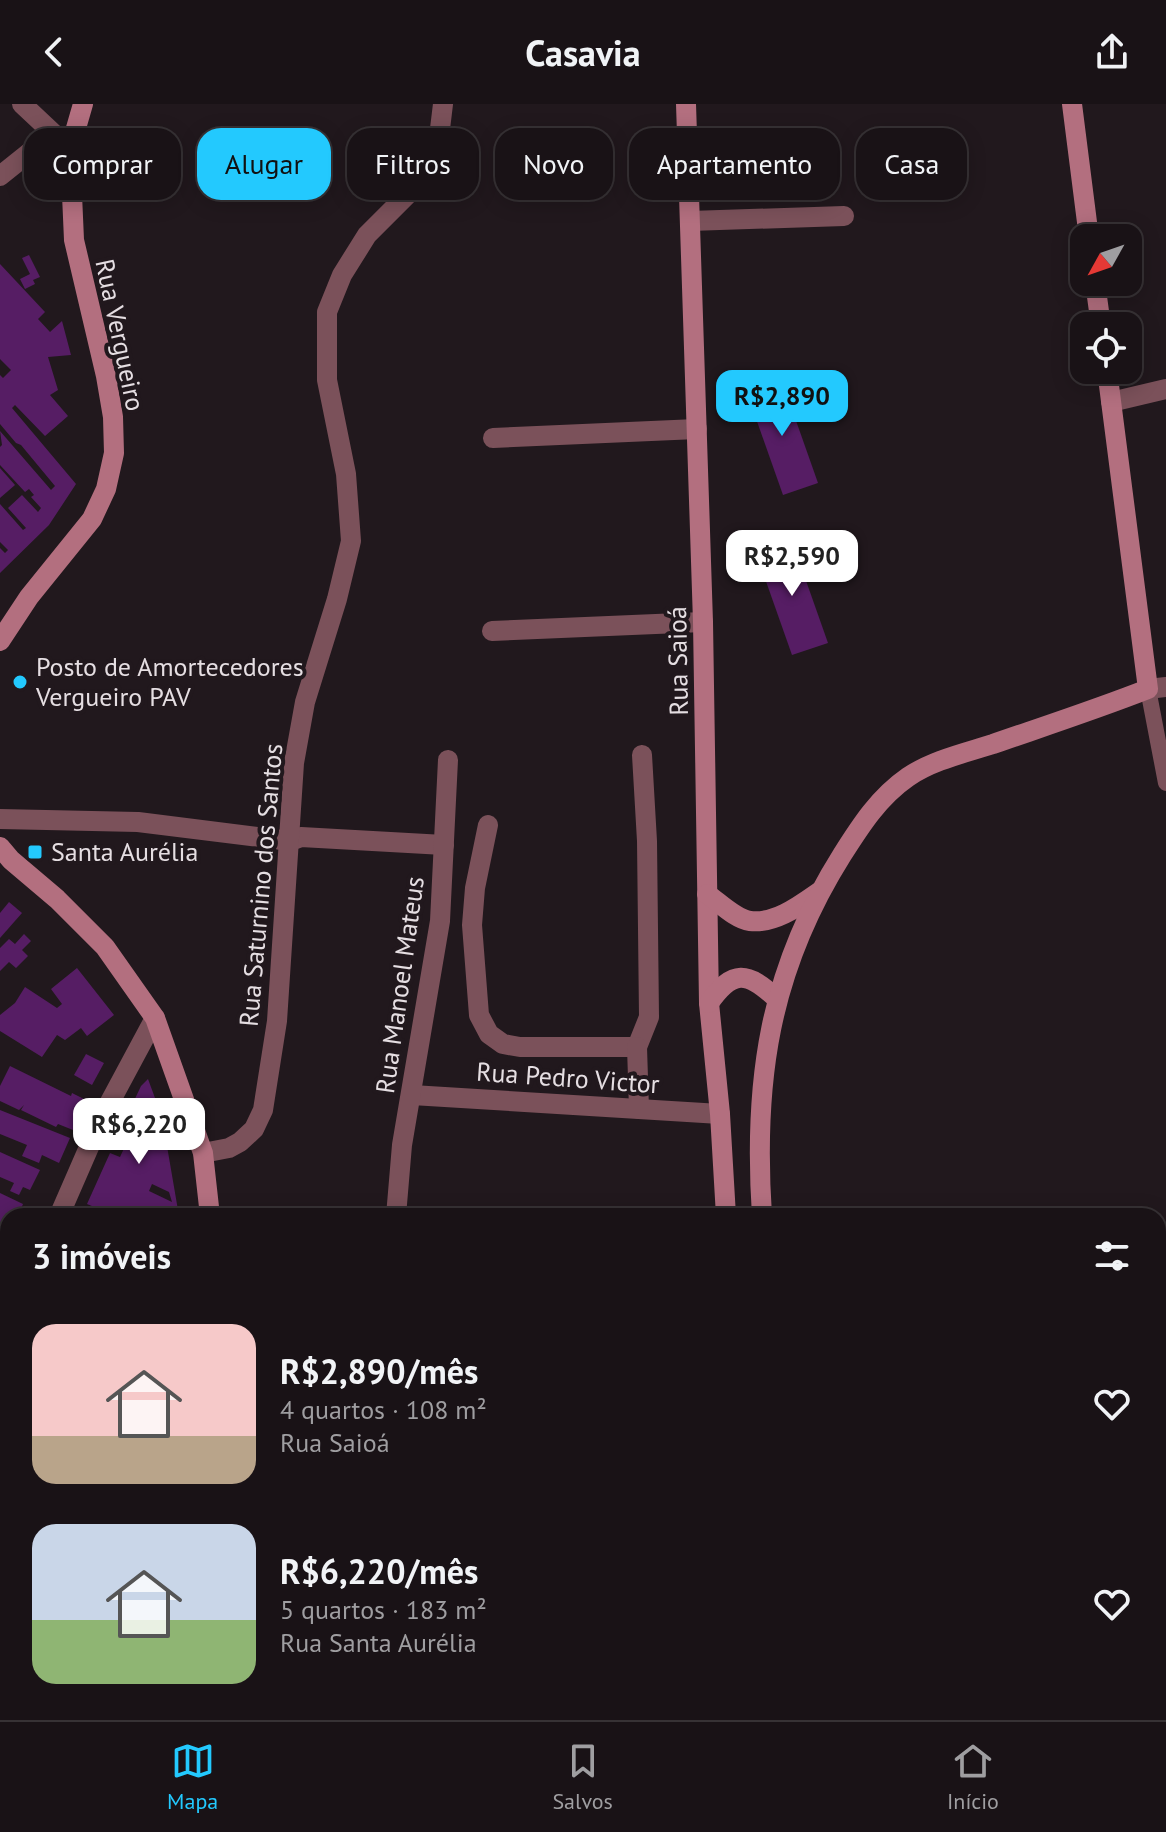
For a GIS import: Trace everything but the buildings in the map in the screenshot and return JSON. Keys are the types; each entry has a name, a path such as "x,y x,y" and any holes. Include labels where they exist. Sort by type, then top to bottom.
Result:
{"street":[{"path":"22,104 48,128"},
{"name":"Rua Vergueiro","path":"76,128 83,104"},
{"name":"Rua Saturnino dos Santos","path":"203,1153 229,1148 240,1142 254,1129 263,1110 277,1021 294,763 305,702 337,599 351,541 346,474 327,380 327,312 342,275 367,235 436,162 443,104"},
{"name":"Rua Saioá","path":"686,104 703,622 709,1003 726,1208"},
{"path":"1072,104 1087,224"},
{"path":"0,176 24,157"},
{"name":"Rua Vergueiro","path":"0,641 29,597 92,519 106,489 114,453 113,417 74,240 72,200"},
{"path":"690,221 844,216"},
{"path":"761,1208 757,1152 761,1085 777,999 791,957 821,890 870,812 909,777 927,766 1157,688 1109,384"},
{"path":"1111,402 1166,389"},
{"path":"493,438 697,429"},
{"path":"492,631 703,622"},
{"path":"639,1109 637,1047 649,1017 642,755"},
{"name":"Rua Manoel Mateus","path":"397,1208 402,1145 440,921 448,760"},
{"path":"0,819 138,822 290,841 301,837 444,845"},
{"path":"488,825 475,888 472,925 479,1015 489,1034 503,1044 520,1047 637,1047"},
{"path":"0,847 105,947 155,1018 203,1153 209,1208"},
{"path":"707,894 749,921 773,919 796,908 821,890"},
{"path":"709,1003 727,982 742,977 752,979 777,999"},
{"path":"62,1208 103,1115 155,1018"},
{"name":"Rua Pedro Victor","path":"412,1095 720,1114"}],"lane":[{"path":"1157,688 1166,783"}],"place":[{"name":"Posto de Amortecedores Vergueiro PAV","path":"20,682"},
{"name":"Santa Aurélia","path":"35,852"}]}
